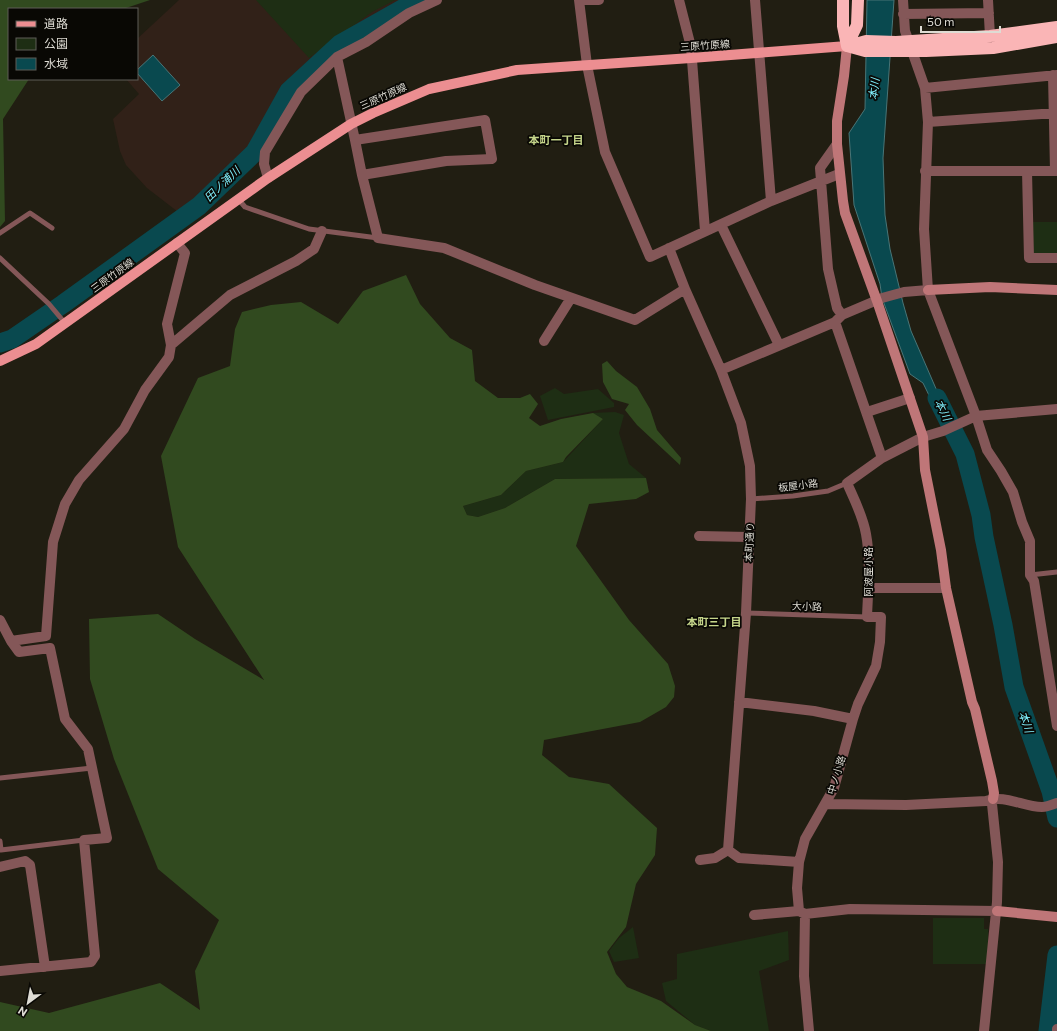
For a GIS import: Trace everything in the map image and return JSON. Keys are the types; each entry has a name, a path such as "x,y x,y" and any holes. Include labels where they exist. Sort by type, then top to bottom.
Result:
{"highway":[{"path":"843,0 843,26 847,46"},
{"path":"847,46 857,25 858,0"},
{"path":"847,46 910,46 1057,27"},
{"path":"910,46 993,48 1057,37"}],"main road":[{"name":"三原竹原線","path":"0,361 36,344 268,178 351,124 429,89 517,70 847,46"}],"street":[{"path":"268,178 264,164 265,152 301,92 336,57 366,42 410,13 437,0"},
{"path":"598,0 580,0 587,65 605,152 650,257 771,201 840,174"},
{"path":"679,0 691,47 705,231"},
{"path":"755,0 771,201"},
{"path":"903,0 905,31 925,88 928,122 924,229 928,290 976,416 987,450 1013,492 1022,522 1030,541 1030,574 1034,581 1057,726"},
{"path":"988,0 990,36 993,48"},
{"path":"903,14 989,13"},
{"path":"847,46 837,121 837,144 846,213 879,300 923,437 925,470 941,550 946,588 994,793 992,804 998,862 997,911 984,1031"},
{"path":"336,57 362,175 378,238 444,248 535,285 635,320 685,289"},
{"path":"925,88 1055,75 1056,171 926,172"},
{"path":"928,122 1055,113"},
{"path":"355,140 485,120 492,159 446,161 362,175"},
{"path":"837,144 820,168 828,269 838,319 882,458"},
{"path":"1027,171 1029,258 1057,258"},
{"path":"721,225 779,345"},
{"path":"171,345 230,295 296,261 314,249 322,231"},
{"path":"10,642 46,636 53,542 65,504 78,480 124,429 145,390 169,357 171,345 167,324 185,253 177,243"},
{"name":"本町通り","path":"669,248 685,289 721,370 741,423 750,466 751,499 746,613 728,850"},
{"path":"721,370 879,300 904,292 990,287 1057,290"},
{"path":"544,342 572,298"},
{"path":"867,412 910,398"},
{"path":"847,483 882,458 923,437 943,431 976,416 1057,409"},
{"name":"阿波屋小路","path":"847,483 862,518 866,533 868,549 867,617"},
{"path":"699,536 749,537"},
{"path":"868,588 946,588"},
{"name":"中ノ小路","path":"810,1031 804,976 802,912 797,888 799,862 805,839 834,788 858,704 876,666 880,642 881,617 867,617"},
{"path":"0,620 10,642 19,652 50,648 65,719 88,749 107,838 84,840 95,956 91,962 0,971"},
{"path":"739,702 814,711 853,719"},
{"path":"825,804 906,805 986,801 993,799 1004,799 1042,807 1053,804"},
{"path":"700,860 715,858 728,850 739,858 799,862"},
{"path":"0,867 25,861 30,865 45,967"},
{"path":"754,915 850,909 997,911 1055,917"}],"lane":[{"path":"239,200 245,207 309,229 378,238"},
{"path":"0,233 30,213 52,228"},
{"path":"0,258 50,304 65,323"},
{"name":"板屋小路","path":"751,499 793,496 828,491 847,483"},
{"path":"1030,574 1057,572"},
{"name":"大小路","path":"746,613 867,617"},
{"path":"0,778 92,768"},
{"path":"0,840 1,850 84,840"}],"shaded area":[{"path":"179,0 409,0 369,20 326,50 285,92 246,155 199,203 182,215 147,188 126,165 120,151 113,119 139,94 127,80 138,80 138,38"}],"green space":[{"path":"0,0 150,0 126,8 8,8 8,80 28,80 3,119 5,221 0,227"},
{"path":"256,0 395,0 372,12 309,58"},
{"path":"1033,222 1057,222 1057,254 1033,255"},
{"path":"406,275 420,304 450,338 472,350 475,381 498,398 520,398 530,394 538,404 529,418 540,426 561,419 593,413 603,419 566,457 563,462 526,471 501,495 463,506 467,515 478,517 505,508 555,479 646,478 649,492 636,499 589,504 576,546 629,620 668,664 675,686 674,697 666,707 640,722 544,740 542,755 569,777 609,784 657,828 655,855 636,884 626,927 607,952 616,974 627,987 661,1001 695,1025 711,1031 0,1031 0,1002 49,1013 160,983 200,1010 195,971 219,920 158,869 114,759 90,679 89,619 158,614 195,639 264,680 178,547 161,456 198,378 230,366 235,329 242,312 271,305 301,302 338,324 363,291"},
{"path":"607,361 616,371 637,387 650,409 657,430 681,458 680,465 637,425 625,410 629,404 612,399 603,382 602,364"},
{"path":"555,388 564,394 598,389 614,403 614,407 548,420 540,396"},
{"path":"615,412 624,415 619,433 629,464 646,478 555,479 505,508 478,517 467,515 463,506 501,495 526,471 563,462 603,419 592,413"},
{"path":"933,918 984,918 984,929 988,929 988,964 933,964"},
{"path":"633,927 639,958 614,962 609,951 619,938"},
{"path":"788,931 789,960 759,971 769,1031 711,1031 695,1025 666,1001 662,983 677,979 677,954"}],"water":[{"path":"867,0 894,0 883,158 885,215 890,249 911,331 950,421 943,424 923,383 910,374 882,298 880,284 854,205 849,133 865,109"},
{"path":"153,55 180,85 162,101 138,74 138,69"}],"waterway":[{"name":"田ノ浦川","path":"0,343 12,339 63,304 199,206 255,152 289,91 340,44 418,0"},
{"name":"本川","path":"937,398 965,454 981,515 1014,687 1051,791 1057,818"},
{"name":"本川","path":"1048,1031 1057,955"}],"district":[{"name":"本町一丁目","path":"556,140"},
{"name":"本町三丁目","path":"714,622"}]}
